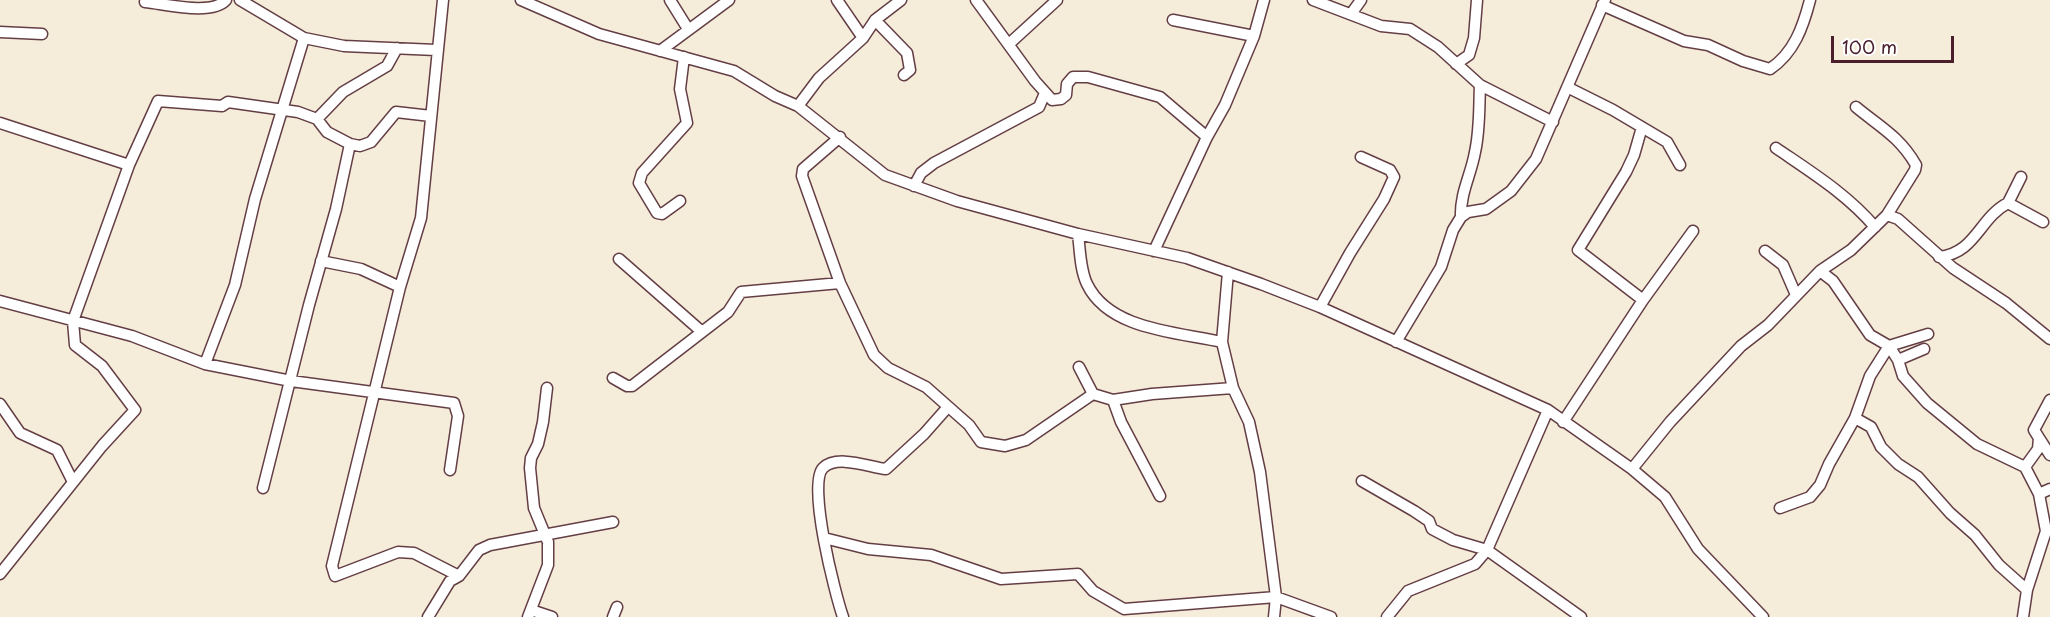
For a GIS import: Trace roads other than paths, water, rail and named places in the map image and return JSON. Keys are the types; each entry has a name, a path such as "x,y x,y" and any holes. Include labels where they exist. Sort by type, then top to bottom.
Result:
{"street":[{"path":"145,2 206,9 217,8 226,0"},
{"path":"240,0 304,38 345,46 436,50"},
{"path":"443,0 436,50 421,218 400,287 374,390 332,572 335,576 342,574 399,552 414,554 459,576"},
{"path":"521,0 599,34 734,71 775,96 798,106 840,137 885,175 914,186 1078,234 1187,258 1228,272 1320,307 1548,410 1632,469 1665,497 1698,549 1763,617"},
{"path":"670,0 688,29"},
{"path":"660,51 729,0"},
{"path":"837,0 863,38"},
{"path":"798,106 819,78 863,38 875,20 901,0"},
{"path":"976,0 1052,100 1061,99 1066,95 1067,84 1073,77 1088,77 1117,87 1160,97 1207,137"},
{"path":"1010,43 1057,0"},
{"path":"1154,251 1207,137 1225,105 1254,36 1264,0"},
{"path":"1313,0 1381,26 1410,29 1438,47 1480,85 1552,122"},
{"path":"1351,14 1361,0"},
{"path":"1456,64 1469,55 1474,38 1477,0"},
{"path":"1396,342 1442,267 1453,230 1461,217 1468,212 1486,209 1511,191 1536,159 1569,88 1603,2 1684,41 1708,45 1743,61 1770,69 1781,62 1792,48 1810,0"},
{"path":"875,20 906,53 910,70 904,75"},
{"path":"1173,20 1254,36"},
{"path":"0,32 42,34"},
{"path":"205,364 235,285 255,199 304,38"},
{"path":"316,119 343,92 387,66 398,48"},
{"path":"680,201 662,214 657,213 639,183 642,173 687,123 680,89 684,57"},
{"path":"1461,217 1460,201 1475,155 1480,85"},
{"path":"1569,88 1667,142 1680,165"},
{"path":"914,186 921,173 934,163 1039,107 1045,93"},
{"path":"0,574 73,482 135,410 102,366 75,345 73,321 129,165 158,100 222,106 228,102 298,112 316,119 327,132 350,144 360,146 371,142 396,112 431,116"},
{"path":"1632,469 1671,422 1741,346 1768,325 1820,271 1851,250 1887,215 1916,165 1892,132 1856,106"},
{"path":"0,123 129,165"},
{"path":"1641,127 1635,155 1578,250 1643,300"},
{"path":"840,137 803,168 802,176 840,283 874,355 888,368 926,387 947,408 969,425 981,442 1005,446 1026,440 1092,394"},
{"path":"263,488 336,209 350,144"},
{"path":"1776,148 1859,208 1875,227"},
{"path":"1320,307 1350,253 1384,200 1394,177 1390,170 1361,157"},
{"path":"1939,257 1952,256 1978,236 1993,213 2008,203 2021,177"},
{"path":"2008,203 2043,222"},
{"path":"1887,215 1898,219 1939,257 2006,303 2050,339"},
{"path":"1563,422 1643,300 1693,231"},
{"path":"1078,234 1086,282 1104,306 1114,314 1161,330 1222,342"},
{"path":"1765,251 1783,265 1796,295"},
{"path":"619,259 701,331"},
{"path":"321,261 361,270 400,287"},
{"path":"1820,271 1833,281 1870,335 1889,346 1904,376 1927,403 1977,444 2025,466 2039,494 2048,531 2027,590 2024,617"},
{"path":"1228,272 1222,342 1233,388 1249,422 1258,462 1276,597 1274,617"},
{"path":"613,378 627,386 632,386 728,312 741,292 840,283"},
{"path":"0,301 132,336 205,364 291,381 374,390 424,400 454,403 458,416 450,470"},
{"path":"1780,508 1810,497 1820,485 1855,418 1870,376 1889,346 1928,334"},
{"path":"1898,360 1924,349"},
{"path":"1079,367 1092,394 1113,400 1152,394 1233,388"},
{"path":"547,388 543,422 530,468 534,508 543,535 548,542 548,565 530,614 552,617"},
{"path":"1113,400 1121,422 1160,496"},
{"path":"2050,400 2034,430 2050,455"},
{"path":"0,404 20,433 57,450 73,482"},
{"path":"843,617 817,505 817,480 823,469 832,463 856,463 886,469 947,408"},
{"path":"1387,617 1408,591 1475,564 1487,550 1548,410"},
{"path":"1855,418 1871,427 1881,447 1898,464 1918,477 1950,513 1975,535 1999,565 2027,590"},
{"path":"2025,466 2038,449 2039,438"},
{"path":"1362,481 1429,521 1432,529 1453,540 1487,550 1581,617"},
{"path":"2039,494 2050,489"},
{"path":"428,617 450,581 459,576 479,550 490,545 613,522"},
{"path":"824,538 868,549 931,555 1001,579 1078,574 1093,591 1119,607 1142,613 1276,597 1331,617"},
{"path":"1562,617 1568,606"}]}
